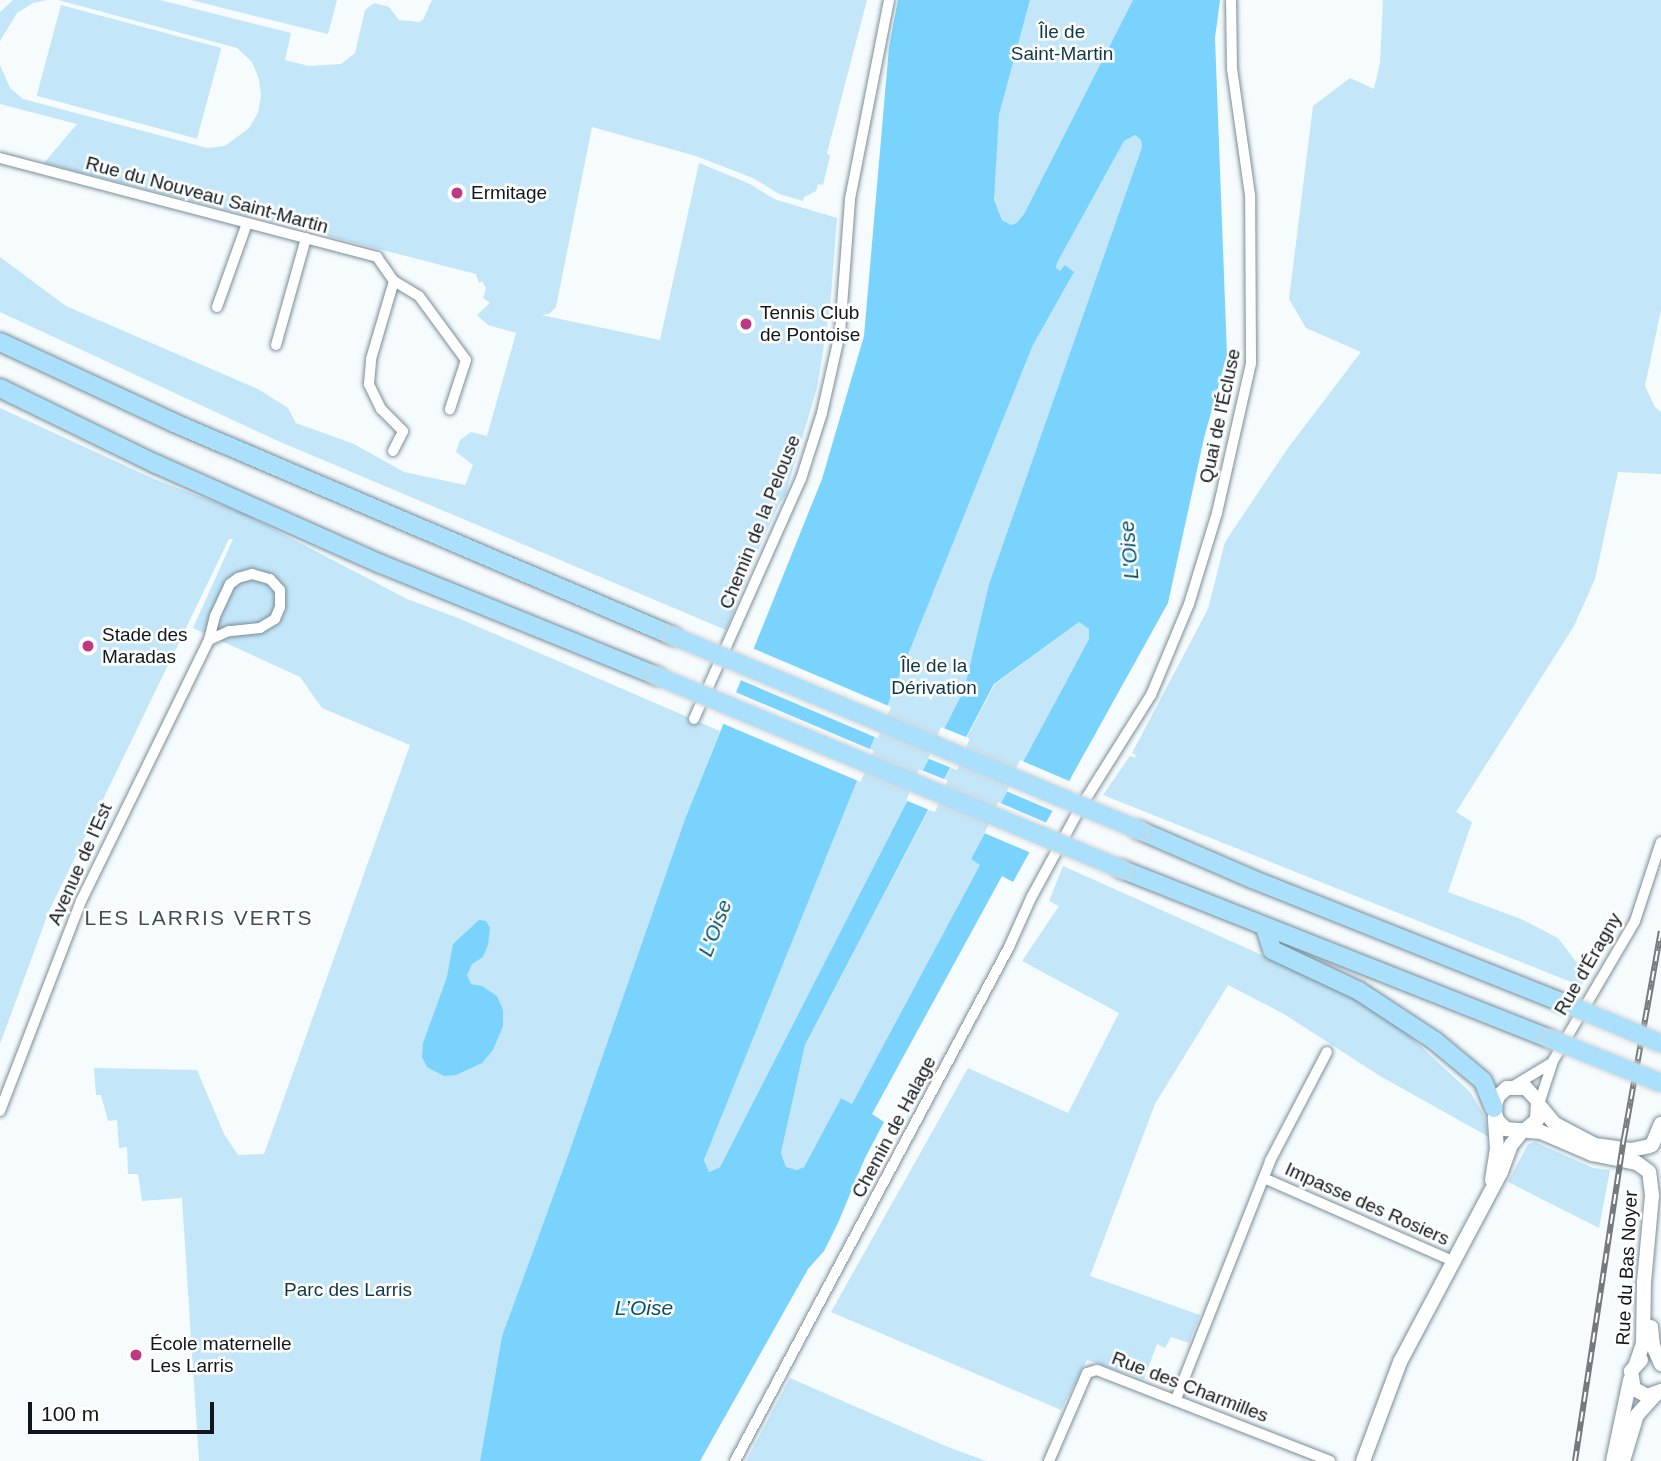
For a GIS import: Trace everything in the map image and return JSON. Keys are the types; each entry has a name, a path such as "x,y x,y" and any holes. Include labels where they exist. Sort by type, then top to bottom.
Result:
{"highway":[{"path":"0,342 197,433 673,636 1252,879 1661,1043"},
{"path":"0,388 156,464 382,564 1265,928 1661,1083"},
{"path":"1265,928 1272,950 1359,991 1435,1041 1483,1081 1494,1111"}],"main road":[{"path":"1489,1191 1497,1149 1494,1111 1498,1096 1510,1087 1528,1089 1555,1124 1595,1145 1631,1150 1654,1144"},
{"path":"1363,1461 1401,1362 1504,1166 1512,1144 1536,1120 1539,1105"},
{"path":"1494,1111 1506,1129 1541,1132 1606,1158 1632,1162 1652,1174"},
{"name":"Rue du Bas Noyer","path":"1630,1380 1643,1344 1644,1282 1652,1195 1652,1174 1645,1158 1654,1144 1661,1124"},
{"name":"Rue du Bas Noyer","path":"1661,1214 1653,1261 1651,1297 1652,1341 1661,1364"},
{"path":"1636,1364 1650,1359 1661,1364"},
{"path":"1630,1380 1638,1393 1658,1392"},
{"path":"1613,1461 1630,1380"},
{"path":"1623,1461 1637,1415 1658,1392"}],"street":[{"name":"Chemin de la Pelouse","path":"694,719 801,479 822,413 840,334 849,200 889,0"},
{"name":"Quai de l'Écluse","path":"1080,808 1151,695 1189,604 1217,513 1245,397 1253,338 1250,195 1232,69 1231,0"},
{"name":"Rue du Nouveau Saint-Martin","path":"0,158 377,257 394,281 419,296 466,360 450,409"},
{"path":"217,307 247,223"},
{"path":"276,345 306,238"},
{"path":"393,452 403,431 381,409 369,384 371,359 394,281"},
{"name":"Avenue de l'Est","path":"0,1111 81,901 209,640 215,616 234,580 257,573 277,586 281,594 280,607 272,623 260,628 229,631 209,640"},
{"name":"Chemin de Halage","path":"735,1461 808,1329 1080,808"},
{"name":"Rue d'Éragny","path":"1539,1105 1553,1061 1635,921 1661,842"},
{"name":"Impasse des Rosiers","path":"1176,1399 1266,1179 1270,1161 1326,1052"},
{"name":"Rue d'Éragny","path":"1510,1087 1533,1076 1553,1061"},
{"name":"Impasse des Rosiers","path":"1266,1179 1453,1261"},
{"name":"Rue des Charmilles","path":"1049,1461 1087,1373 1091,1370 1113,1374 1330,1461"}],"green space":[{"path":"13,0 47,0 33,3 17,13 0,41 0,12"},
{"path":"58,0 160,0 291,33 285,60 309,66 341,64 355,53 365,10 374,3 389,7 399,20 419,22 423,20 432,0 867,0 827,153 830,156 823,185 818,184 816,191 804,197 803,201 779,194 753,178 696,156 592,127 556,307 549,314 541,315 660,340 699,163 750,184 774,199 837,218 830,308 817,388 785,496 759,548 726,630 278,441 0,312 0,257 66,306 258,389 288,408 296,423 354,444 404,472 465,485 473,465 456,452 460,440 471,432 487,436 516,333 488,325 477,315 490,303 483,298 486,288 482,281 479,283 476,274 44,163 77,124 0,104 0,65 10,88 23,99 207,148 225,146 249,128 258,113 261,96 259,79 252,62 237,48"},
{"path":"191,0 337,0 328,34"},
{"name":"Île de Saint-Martin","path":"1030,0 1133,0 1024,214 1017,224 1011,225 1002,220 993,195 999,115"},
{"path":"1383,0 1661,0 1661,310 1645,386 1655,407 1661,412 1661,474 1618,472 1595,579 1574,626 1456,812 1472,822 1448,892 1521,919 1558,938 1586,975 1581,986 1103,795 1130,756 1135,758 1136,755 1132,753 1208,609 1225,542 1288,448 1361,352 1306,328 1289,299 1313,106 1350,78 1374,89 1380,63"},
{"path":"61,5 221,48 197,139 37,96"},
{"name":"Île de la Dérivation","path":"1135,135 1141,140 1142,147 989,584 964,690 720,1167 709,1172 704,1160 1033,345 1074,272 1061,272 1056,268 1057,263 1124,141"},
{"name":"Parc des Larris","path":"0,408 154,479 245,514 407,599 458,618 720,731 685,819 502,1336 480,1461 199,1461 182,1198 142,1201 138,1174 128,1174 127,1147 119,1148 117,1120 108,1121 101,1095 96,1095 94,1068 197,1070 224,1134 238,1155 264,1154 410,745 322,708 300,677 193,628 233,539 229,539 49,911 0,1044"},
{"name":"Île de la Dérivation","path":"1079,622 1089,629 1089,639 971,859 981,865 852,1104 841,1098 804,1167 797,1170 786,1167 781,1153 805,1045 995,684"},
{"path":"1063,866 1340,990 1375,1011 1401,1028 1470,1092 1484,1115 1489,1137 1380,1076 1284,1014 1228,985 1155,1104 1090,1276 1200,1315 1189,1343 1171,1337 1165,1348 1157,1344 1144,1379 1087,1360 1061,1410 831,1312 968,1068 1068,1113 1119,1013 1022,961 1059,906 1049,901"},
{"path":"1535,1142 1593,1168 1610,1170 1599,1228 1508,1182 1528,1144"},
{"path":"790,1378 948,1447 986,1461 746,1461"}],"water":[{"path":"898,0 1030,0 999,115 994,199 1002,220 1011,225 1017,223 1024,214 1133,0 1220,0 1215,38 1227,355 1204,438 1168,603 1013,882 1002,876 872,1114 884,1122 865,1158 838,1223 824,1251 808,1269 700,1461 480,1461 502,1336 685,819 822,479 864,336 889,47","holes":["1135,135 1141,140 1142,147 989,584 964,690 720,1167 709,1172 704,1160 1033,345 1074,272 1065,265 1060,271 1056,268 1057,263 1124,141","1079,622 1089,629 1089,639 971,859 980,865 852,1104 841,1098 804,1167 797,1170 786,1167 781,1153 805,1045 994,684"]},
{"path":"479,920 486,921 490,928 488,945 483,957 472,964 467,975 471,984 482,986 497,996 503,1010 503,1026 493,1050 482,1063 456,1075 444,1076 427,1067 422,1057 423,1043 447,977 453,944"}],"pier":[{"path":"752,648 891,707 878,738 739,679"},
{"path":"733,691 874,751 861,782 720,722"},
{"path":"941,727 970,739 957,770 928,759"},
{"path":"1020,760 1072,782 1058,813 1007,791"},
{"path":"919,769 948,781 935,812 906,801"},
{"path":"998,802 1050,824 1036,855 985,833"}],"railway":[{"path":"1575,1461 1624,1138 1661,931"}],"place":[{"name":"Ermitage","path":"457,193"},
{"name":"Tennis Club de Pontoise","path":"746,324"},
{"name":"Stade des Maradas","path":"88,646"},
{"name":"École maternelle Les Larris","path":"136,1355"}],"district":[{"name":"LES LARRIS VERTS","path":"199,918"}],"water label":[{"name":"L'Oise","path":"1129,550"},
{"name":"L'Oise","path":"715,928"},
{"name":"L’Oise","path":"644,1308"}]}
